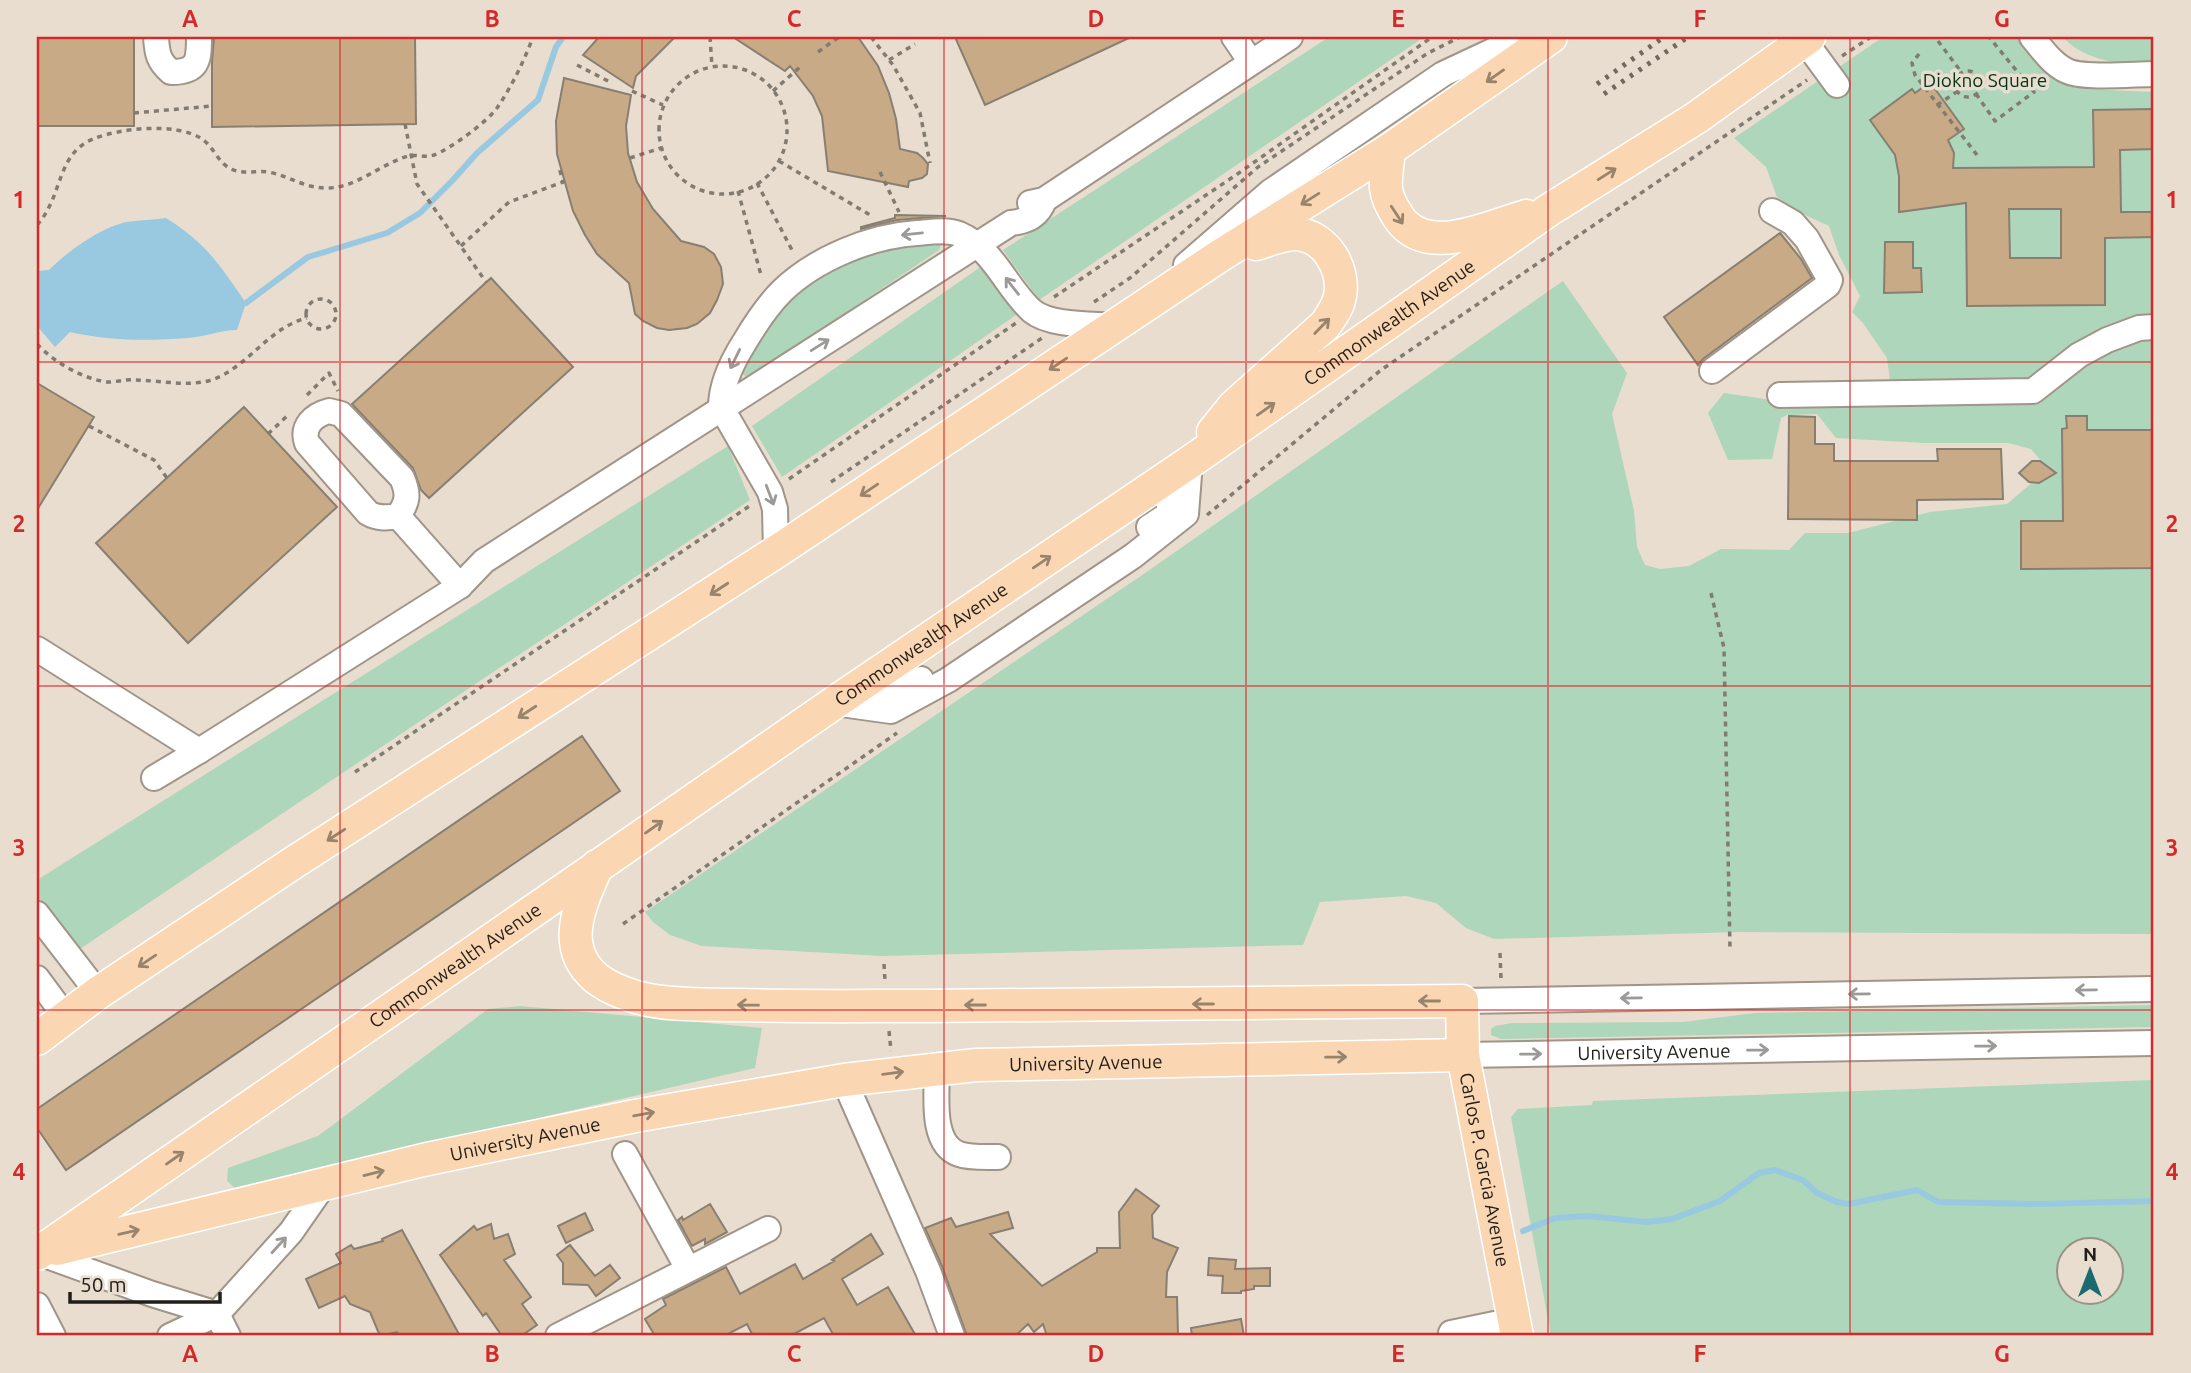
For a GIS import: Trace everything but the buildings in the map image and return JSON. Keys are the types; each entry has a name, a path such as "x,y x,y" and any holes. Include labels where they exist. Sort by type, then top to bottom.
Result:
{"main road":[{"path":"37,1039 98,993 293,863 776,552 1221,255 1389,150 1552,37"},
{"name":"Commonwealth Avenue","path":"38,1253 834,703 1179,469 1549,210 1696,118 1807,38"},
{"path":"1389,150 1386,189 1392,208 1406,228 1432,239 1454,236 1549,210"},
{"path":"1179,469 1234,406 1325,325 1336,310 1340,296 1341,282 1334,261 1322,244 1310,236 1281,236 1221,255"},
{"path":"597,866 575,923 580,953 594,976 608,985 648,1000 700,1004 847,1006 1462,1002"},
{"name":"Carlos P. Garcia Avenue","path":"1462,1002 1463,1055 1515,1328"},
{"name":"University Avenue","path":"38,1253 424,1160 635,1116 844,1080 976,1065 1463,1055"}],"street":[{"path":"156,37 157,54 162,64 171,72 184,72 194,66 199,57 199,37"},
{"path":"1234,37 1251,62"},
{"path":"154,778 460,586 484,561 1011,223 1016,211 1033,201 1044,200 1290,37"},
{"path":"1115,326 1262,178 1433,63 1501,37"},
{"path":"776,552 775,509 770,492 721,407 721,394 734,360 753,328 782,291 817,265 854,248 908,233 957,233 977,245 1033,312 1050,319 1115,326 1270,192 1443,74 1522,37"},
{"path":"2032,37 2052,60 2067,71 2095,75 2154,74"},
{"path":"1807,38 1831,77"},
{"path":"1712,371 1828,285 1830,279 1807,240 1793,223 1772,211"},
{"path":"1780,395 2033,391 2088,350 2138,328 2154,327"},
{"path":"328,411 341,414 402,478 407,490 407,503 398,516 387,518 368,513 307,443 304,436 308,425 317,414 328,411"},
{"path":"834,703 891,711 948,680 1122,564 1186,514 1179,469"},
{"path":"398,516 460,586"},
{"path":"37,649 199,751"},
{"path":"37,914 98,993"},
{"path":"37,978 65,1016"},
{"path":"1462,1002 2154,989"},
{"name":"University Avenue","path":"1463,1055 2154,1043"},
{"path":"937,1069 938,1132 944,1146 959,1155 998,1157"},
{"path":"844,1080 928,1271 952,1336"},
{"path":"625,1154 688,1269"},
{"path":"170,1336 217,1314 291,1232 323,1186"},
{"path":"569,1334 768,1229"},
{"path":"38,1253 217,1314 228,1336"},
{"path":"37,1305 52,1336"},
{"path":"1451,1333 1515,1328"}],"path":[{"path":"37,225 55,198 65,165 74,150 93,139 133,129 164,128 190,133 203,140 223,165 234,171 265,172 300,185 316,187 344,185 410,155 430,157 450,148 496,110 525,58 533,37"},
{"path":"709,37 712,66"},
{"path":"818,52 839,37"},
{"path":"871,37 889,60 920,113 930,163"},
{"path":"355,772 1236,175 1432,37"},
{"path":"1207,515 1381,370 1831,77 1871,37"},
{"path":"1976,94 1995,121 2034,92 1989,37"},
{"path":"1938,41 1962,73"},
{"path":"889,60 915,44"},
{"path":"1919,54 1912,63 1913,69 1937,105 1977,155"},
{"path":"577,65 612,83"},
{"path":"712,66 733,66 752,73 773,91 781,102 787,121 786,142 779,161 766,177 749,188 728,194 706,192 686,182 670,167 661,148 658,126 663,105 675,86 693,73 712,66"},
{"path":"773,91 800,67"},
{"path":"1962,73 1977,75 1981,83 1976,94 1964,96 1958,91 1955,83 1962,73"},
{"path":"632,91 663,105"},
{"path":"1937,105 1958,91"},
{"path":"134,113 212,106"},
{"path":"405,124 417,184 486,282"},
{"path":"630,158 661,148"},
{"path":"779,161 870,215"},
{"path":"461,246 509,202 563,182 559,167"},
{"path":"880,172 908,233"},
{"path":"757,183 793,251"},
{"path":"738,191 761,275"},
{"path":"318,299 328,301 334,307 336,317 327,328 312,326 307,318 307,308 318,299"},
{"path":"37,344 75,372 104,382 130,379 207,382 223,375 255,353 281,328 307,318"},
{"path":"89,426 154,460 167,478"},
{"path":"1711,593 1724,648 1730,949"},
{"path":"623,924 899,732"}],"green space":[{"path":"1329,37 1424,37 1039,300 1003,250"},
{"name":"Diokno Square","path":"1883,37 2021,37 2050,69 2086,89 2154,92 2154,934 1739,932 1494,939 1466,928 1436,903 1406,896 1320,902 1303,945 883,956 702,946 670,935 645,912 1148,571 1563,281 1627,373 1612,414 1634,511 1637,547 1645,565 1660,569 1689,566 1721,549 1789,550 1805,533 1848,533 1930,512 2007,504 2048,469 2031,449 2008,443 1924,443 1836,438 1817,414 1787,415 1781,418 1772,459 1728,460 1708,413 1724,393 1811,406 1893,404 1887,358 1852,312 1860,296 1839,255 1829,226 1777,197 1766,167 1734,138"},
{"path":"2063,37 2154,37 2154,66 2105,60 2082,52"},
{"path":"939,240 939,250 752,376 746,377 742,373 742,367 781,312 828,272 878,248"},
{"path":"982,266 1016,315 782,477 752,426"},
{"path":"728,446 750,500 80,949 37,896 37,880"},
{"path":"2154,1005 2154,1027 1501,1039 1491,1035 1491,1029 1495,1026 1512,1023 1683,1022 1755,1013"},
{"path":"520,1006 762,1028 755,1068 235,1188 227,1181 228,1168 318,1136 488,1009"},
{"path":"2154,1080 2154,1336 1551,1336 1511,1117 1518,1109 1592,1105 1593,1101"}],"water":[{"path":"166,218 192,237 211,256 246,303 237,330 194,337 143,340 114,339 70,332 55,347 37,326 37,271 49,270 75,248 106,229 127,222"}],"waterway":[{"path":"246,303 308,257 387,233 420,213 477,153 538,100 556,47 563,37"},
{"path":"1523,1231 1555,1218 1588,1216 1646,1222 1672,1219 1720,1201 1759,1173 1775,1170 1803,1180 1817,1193 1849,1204 1917,1190 1938,1202 2040,1204 2154,1201"}],"railway":[{"path":"1597,84 1664,37"},
{"path":"1604,94 1688,37"}]}
